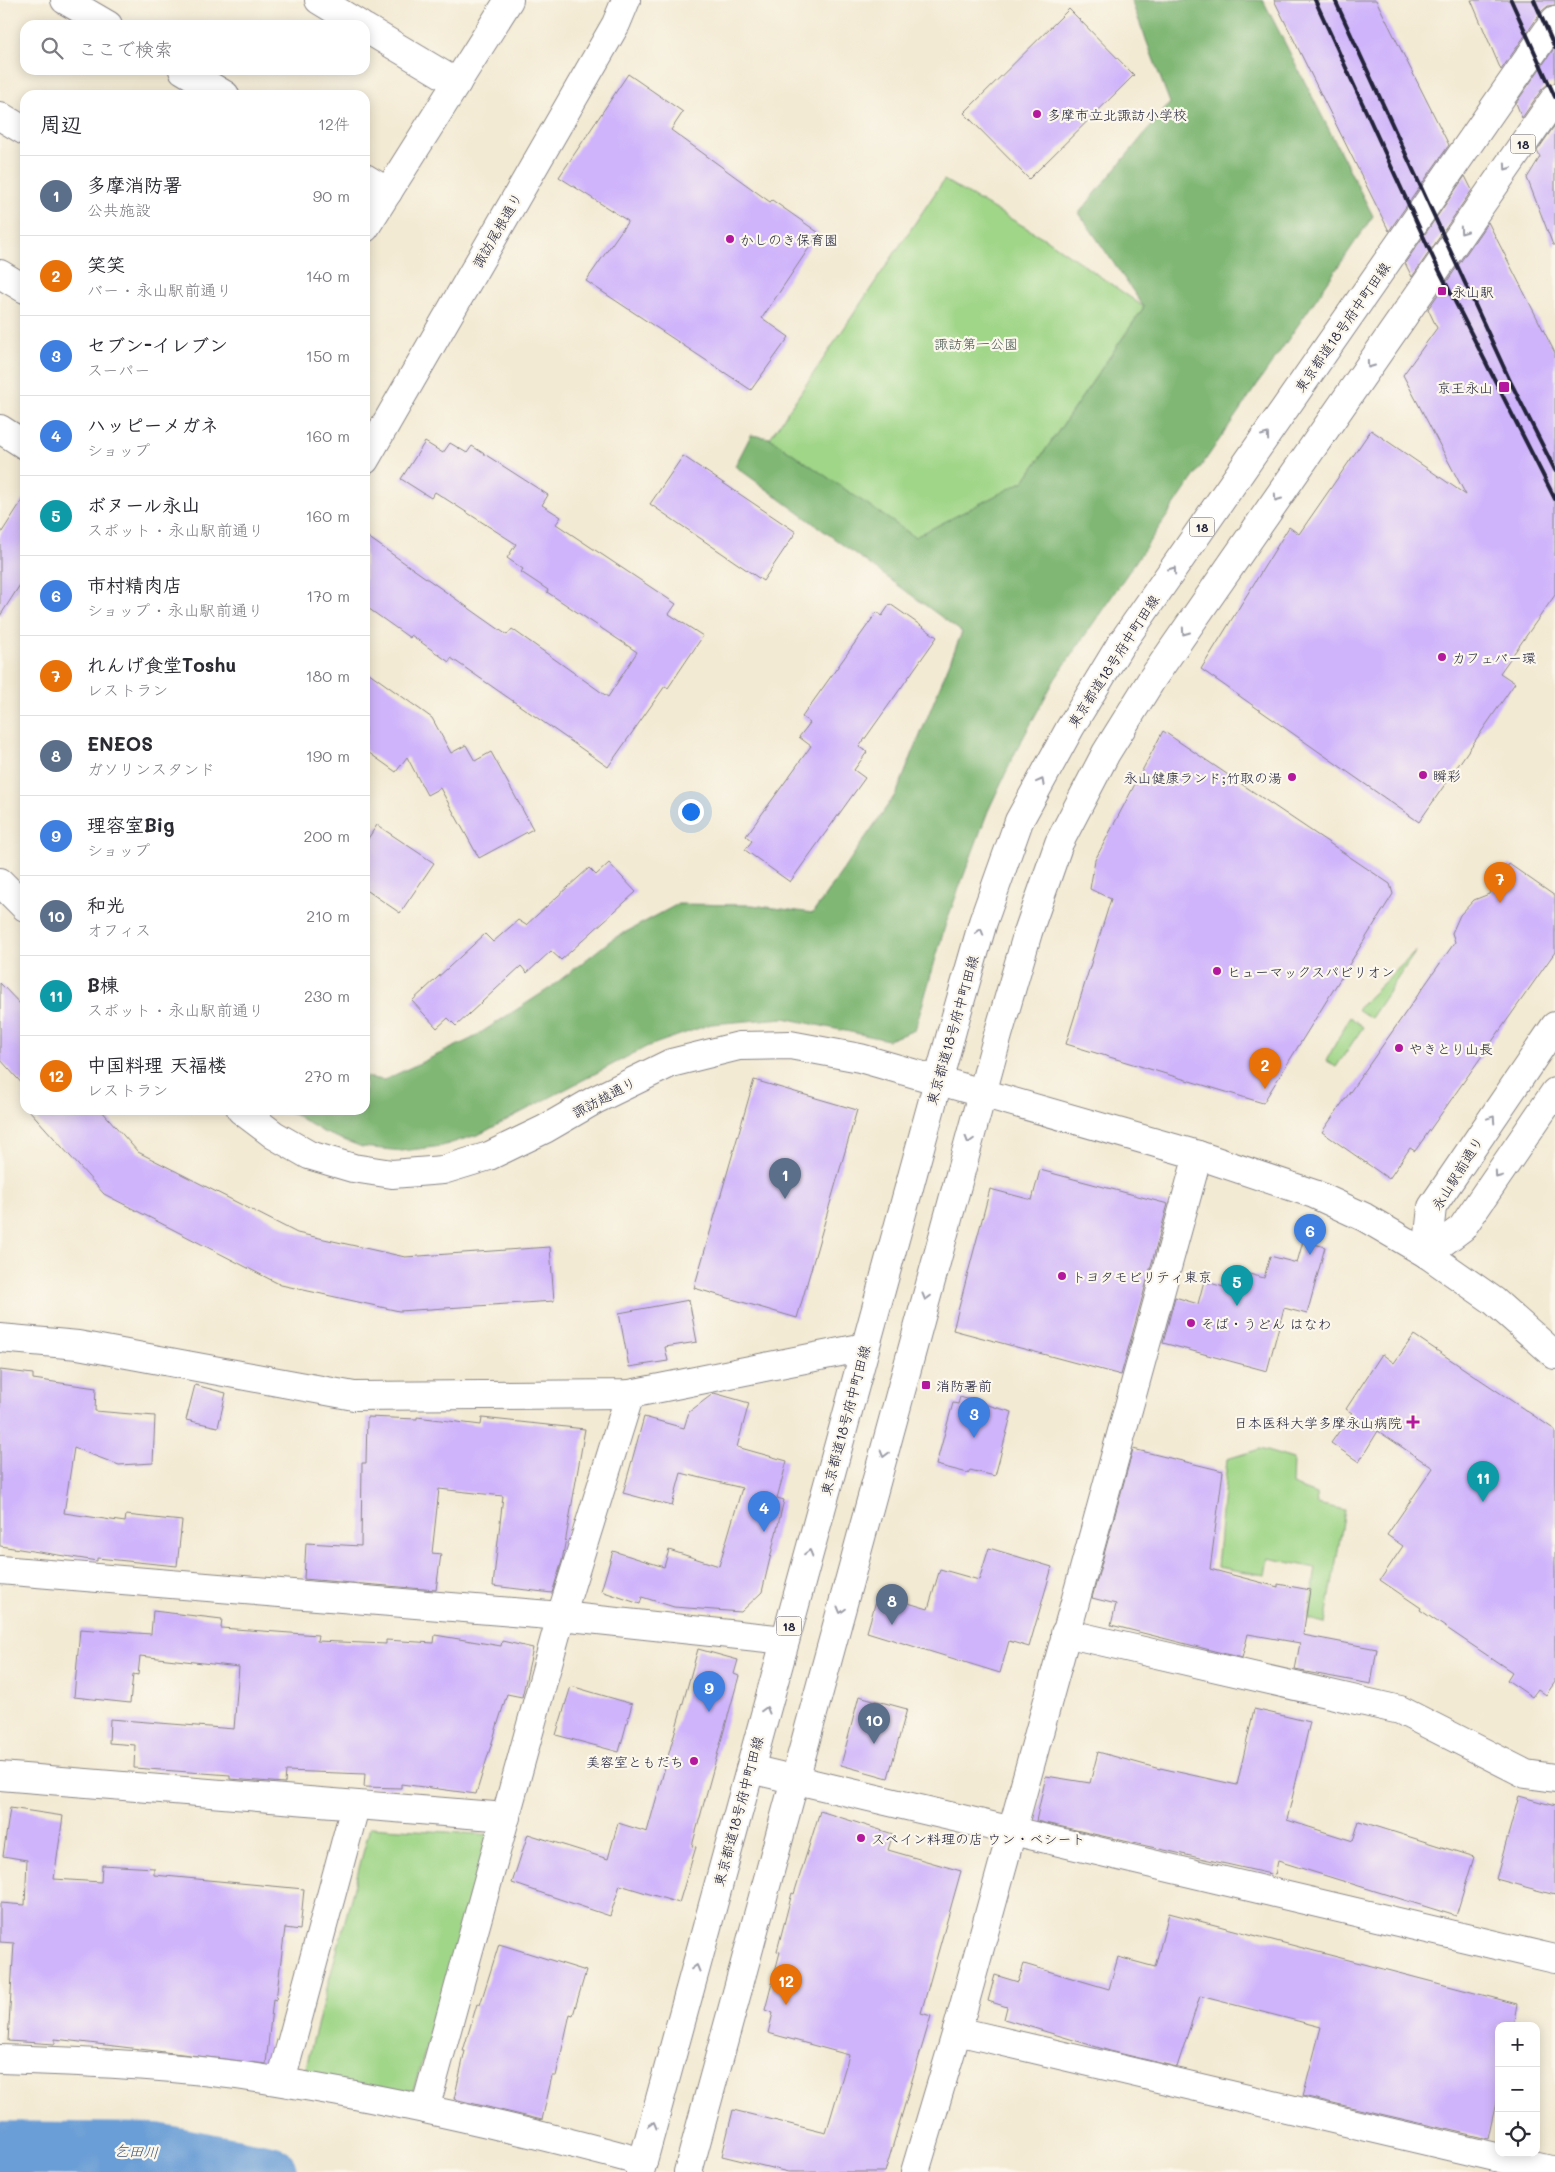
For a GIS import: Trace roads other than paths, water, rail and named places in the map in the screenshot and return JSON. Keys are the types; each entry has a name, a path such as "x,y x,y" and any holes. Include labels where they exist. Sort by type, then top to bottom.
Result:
{"street":[{"path":"66,0 100,20"},
{"path":"319,0 352,20"},
{"path":"370,220 509,0"},
{"name":"諏訪尾根通り","path":"370,451 611,33 626,0"},
{"name":"東京都道18号府中町田線","path":"641,2167 938,1080 983,922 1019,821 1070,728 1119,647 1555,20"},
{"path":"370,31 457,83"},
{"path":"191,75 217,90"},
{"name":"18","path":"689,2172 982,1093 1028,932 1059,843 1106,753 1152,679 1555,98"},
{"path":"0,116 20,128"},
{"path":"370,181 388,192"},
{"path":"0,274 20,286"},
{"path":"0,430 20,441"},
{"path":"0,882 20,902"},
{"name":"永山駅前通り","path":"1427,1254 1432,1207 1546,1059 1555,1026"},
{"name":"諏訪越通り","path":"248,1115 274,1135 309,1155 353,1168 392,1174 443,1170 489,1156 545,1129 595,1100 671,1062 738,1046 790,1045 860,1058 938,1080 1198,1156 1314,1194 1364,1217 1427,1254 1494,1301 1555,1355"},
{"path":"1427,1254 1462,1228 1555,1092"},
{"path":"915,2172 957,2031 1010,1832 1198,1156"},
{"path":"0,1338 78,1345 354,1396 630,1394 865,1347"},
{"path":"425,2109 561,1616 630,1394"},
{"path":"0,1570 561,1616 785,1640"},
{"path":"1065,1633 1400,1710 1526,1774 1555,1778"},
{"path":"750,1769 1010,1832 1555,1959"},
{"path":"0,1776 506,1818"},
{"path":"281,2081 356,1807"},
{"path":"957,2031 1555,2171"},
{"path":"0,2059 168,2067 281,2081 425,2109 641,2167"}],"waterway":[{"name":"乞田川","path":"0,2148 156,2150 270,2172"}],"railway":[{"path":"1315,0 1435,262 1555,499"},
{"path":"1335,0 1511,383 1555,470"},
{"path":"1511,0 1555,97"},
{"path":"1534,0 1555,48"}],"place":[{"name":"多摩市立北諏訪小学校","path":"1037,114"},
{"name":"かしのき保育園","path":"730,239"},
{"name":"永山駅","path":"1442,291"},
{"name":"京王永山","path":"1504,387"},
{"name":"カフェバー環","path":"1442,657"},
{"name":"瞬彩","path":"1423,775"},
{"name":"永山健康ランド;竹取の湯","path":"1292,777"},
{"name":"れんげ食堂Toshu","path":"1500,903"},
{"name":"ヒューマックスパビリオン","path":"1217,971"},
{"name":"やきとり山長","path":"1399,1048"},
{"name":"笑笑","path":"1265,1089"},
{"name":"多摩消防署","path":"785,1199"},
{"name":"市村精肉店","path":"1310,1255"},
{"name":"トヨタモビリティ東京","path":"1062,1276"},
{"name":"ボヌール永山","path":"1237,1306"},
{"name":"そば・うどん はなわ","path":"1191,1323"},
{"name":"消防署前","path":"926,1385"},
{"name":"日本医科大学多摩永山病院","path":"1413,1422"},
{"name":"セブン-イレブン","path":"974,1438"},
{"name":"B棟","path":"1483,1502"},
{"name":"ハッピーメガネ","path":"764,1532"},
{"name":"ENEOS","path":"892,1625"},
{"name":"理容室Big","path":"709,1712"},
{"name":"和光","path":"874,1744"},
{"name":"美容室ともだち","path":"694,1761"},
{"name":"スペイン料理の店 ウン・ベシート","path":"861,1838"},
{"name":"中国料理 天福楼","path":"786,2005"}],"park label":[{"name":"諏訪第一公園","path":"976,343"}]}
